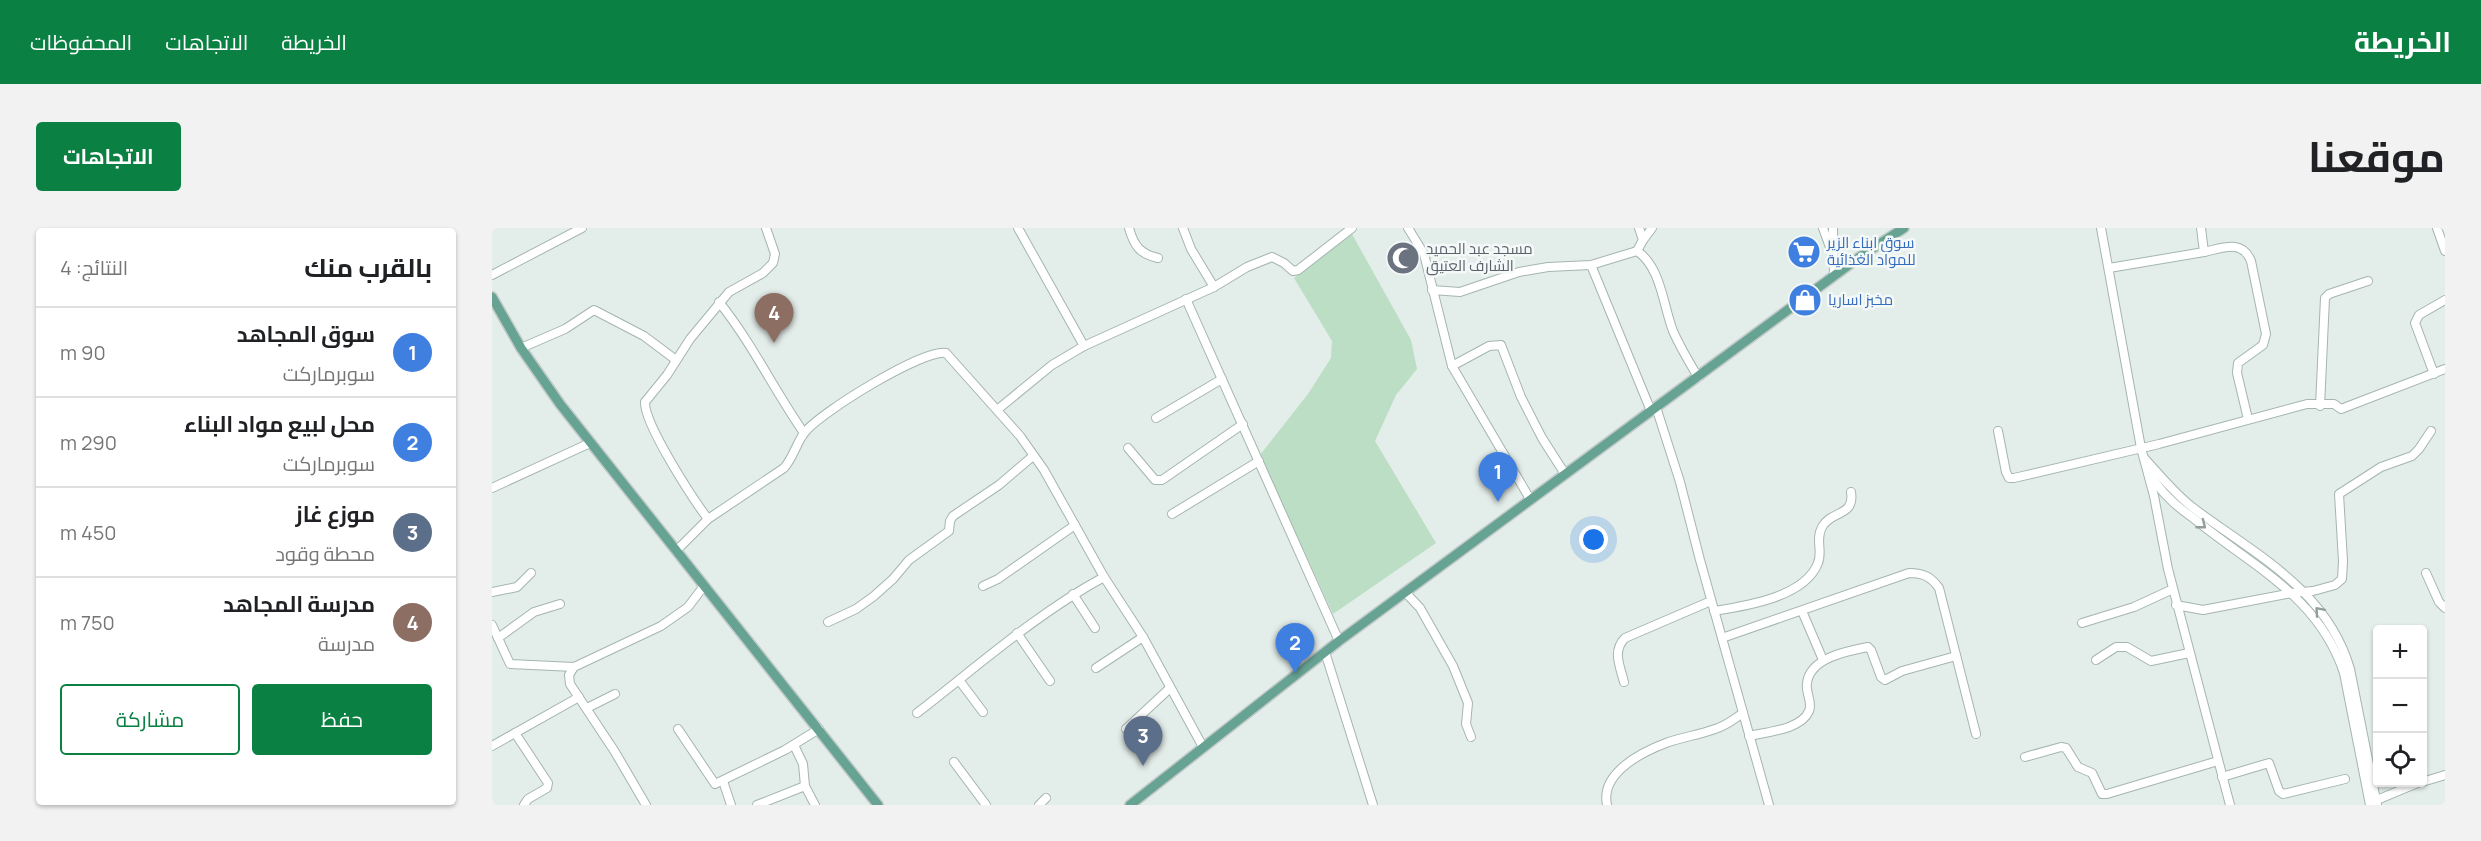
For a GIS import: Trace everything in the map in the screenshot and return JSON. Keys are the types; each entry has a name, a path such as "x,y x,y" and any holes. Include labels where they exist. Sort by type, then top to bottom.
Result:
{"main road":[{"path":"1130,805 1339,641 1834,276 1904,228"},
{"path":"492,297 521,348 590,443 878,805"}],"street":[{"path":"492,275 582,228"},
{"path":"708,519 681,482 644,406 729,291 763,273 774,263 775,254 766,228"},
{"path":"1018,228 1084,346"},
{"path":"1129,228 1133,243 1144,255 1158,258"},
{"path":"1183,228 1191,249 1214,286"},
{"path":"997,410 1052,365 1084,346 1272,257 1293,271 1298,270 1352,228"},
{"path":"1408,228 1424,254 1452,366 1530,499"},
{"path":"1639,228 1643,240"},
{"path":"1432,290 1460,292 1519,272 1548,267 1591,265 1637,251 1652,228"},
{"path":"1823,228 1834,257"},
{"path":"1833,228 1834,276"},
{"path":"2101,228 2143,458 2154,496 2176,605 2230,805"},
{"path":"2201,228 2204,252"},
{"path":"2437,228 2445,252"},
{"path":"2109,268 2232,246 2247,251 2266,334 2263,345 2238,363 2248,420"},
{"path":"1637,251 1643,255 1653,269 1673,330 1698,377"},
{"path":"1591,265 1653,409 1680,482 1768,805"},
{"path":"2320,406 2325,298 2329,294 2368,281"},
{"path":"1186,299 1339,641"},
{"path":"2433,374 2415,323 2419,315 2445,300"},
{"path":"719,302 738,327 804,433"},
{"path":"521,348 565,329 594,310 644,336 676,360"},
{"path":"1452,366 1489,346 1502,345 1521,396 1542,438 1565,474"},
{"path":"676,551 708,519 784,468 792,458 804,433 823,416 847,399 924,359 940,353 948,354 1034,456 1104,577 1143,637 1203,747"},
{"path":"1998,430 2009,478 2141,448 2307,404 2320,406 2334,404 2341,409 2445,369"},
{"path":"1156,418 1222,379"},
{"path":"1128,448 1155,480 1162,480 1243,424"},
{"path":"2176,605 2203,610 2335,585 2342,579 2343,561 2338,498 2342,490 2381,467 2412,456 2431,431"},
{"path":"492,488 590,443"},
{"path":"828,622 856,609 885,588 909,560 949,531 953,516 999,485 1034,456"},
{"path":"2143,458 2190,505 2275,566 2303,592 2331,625 2345,652 2373,803"},
{"path":"1172,514 1259,461"},
{"path":"2146,470 2170,500 2273,576 2322,626 2337,653 2350,698 2373,803"},
{"path":"1714,611 1739,607 1787,592 1807,580 1820,560 1818,538 1822,526 1828,520 1847,510 1852,499 1851,492"},
{"path":"983,586 998,579 1075,525"},
{"path":"492,592 517,586 531,573"},
{"path":"1722,638 1909,573 1919,573 1933,579 1939,588 1976,734"},
{"path":"2426,573 2439,602 2445,608"},
{"path":"917,713 1017,633 1073,594 1104,577"},
{"path":"646,805 569,681 570,672 574,667 661,626 688,607 704,586"},
{"path":"2082,623 2134,607 2173,589"},
{"path":"1405,592 1420,608 1453,666 1468,703 1466,724 1471,737"},
{"path":"1073,594 1095,628"},
{"path":"1624,681 1617,656 1618,648 1625,638 1711,601"},
{"path":"498,638 534,612 560,604"},
{"path":"1802,610 1823,660"},
{"path":"492,625 506,660 513,666 574,667"},
{"path":"1017,633 1050,681"},
{"path":"1096,668 1143,637"},
{"path":"1749,736 1783,728 1804,718 1809,712 1810,705 1807,681 1823,660 1868,647 1881,677 1885,680 1902,671 1956,656"},
{"path":"2096,660 2116,647 2127,647 2151,661 2189,653"},
{"path":"1325,652 1357,746 1374,805"},
{"path":"959,680 983,712"},
{"path":"1126,729 1170,688"},
{"path":"586,708 615,694"},
{"path":"492,746 579,697"},
{"path":"1607,805 1607,790 1621,768 1629,762 1668,742 1720,727 1743,713"},
{"path":"678,729 715,784 794,745 819,729"},
{"path":"515,733 548,783 547,788 528,799 524,805"},
{"path":"794,745 803,764 805,786 815,805"},
{"path":"2025,756 2061,747 2066,748 2078,767 2092,773 2102,794 2218,761"},
{"path":"954,762 986,805"},
{"path":"2222,777 2269,763 2279,791 2283,794 2344,779"},
{"path":"2427,780 2445,775"},
{"path":"723,781 731,805"},
{"path":"757,805 805,786"},
{"path":"2373,803 2405,787"},
{"path":"1039,805 1046,798"}],"green space":[{"path":"1352,234 1411,340 1417,369 1396,395 1375,441 1436,543 1333,614 1260,455 1308,394 1331,358 1332,341 1294,278"}],"place":[{"name":"سوق ابناء الزير للمواد الغذائية","path":"1804,252"},
{"name":"مسجد عبد الحميد الشارف العتيق","path":"1403,258"},
{"name":"مخبز اساريا","path":"1805,300"},
{"name":"مدرسة المجاهد","path":"774,343"},
{"name":"سوق المجاهد","path":"1498,502"},
{"name":"محل لبيع مواد البناء","path":"1295,673"},
{"name":"موزع غاز","path":"1143,766"}]}
